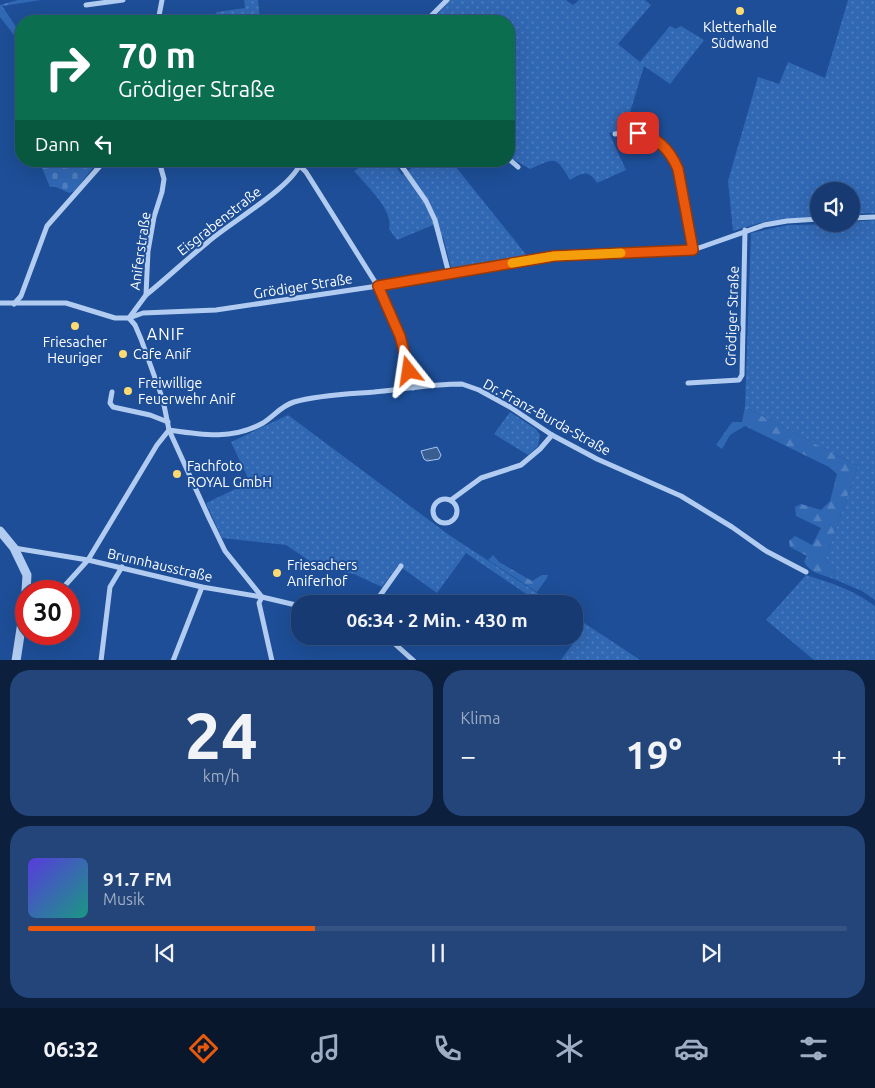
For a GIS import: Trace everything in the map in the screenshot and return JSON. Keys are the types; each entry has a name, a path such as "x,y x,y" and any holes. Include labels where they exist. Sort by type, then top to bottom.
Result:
{"street":[{"path":"86,5 123,0"},
{"path":"159,15 162,0"},
{"path":"432,15 447,0"},
{"path":"615,134 627,132 647,135 662,144 673,156 678,169 693,250"},
{"path":"515,164 518,167"},
{"path":"14,304 21,296 47,226 99,167"},
{"name":"Aniferstraße","path":"129,318 146,295 148,251 154,217 164,179 161,167"},
{"name":"Eisgrabenstraße","path":"146,295 209,241 284,185 298,167"},
{"path":"302,167 378,286 400,336 414,388"},
{"path":"402,167 426,201 435,220 449,274"},
{"path":"860,218 875,217"},
{"name":"Grödiger Straße","path":"129,318 143,313 216,310 378,286 554,256 693,250 764,224 810,220"},
{"name":"Grödiger Straße","path":"688,383 739,380 742,375 745,230"},
{"path":"0,302 14,304 66,303 115,318 129,318 135,325 162,400 169,430 225,551 262,597 259,603 272,660"},
{"name":"Dr.-Franz-Burda-Straße","path":"169,430 232,435 257,426 269,419 280,409 294,402 336,395 462,384 479,390 510,407 552,435 597,459 681,496 732,527 766,551 806,572"},
{"path":"112,392 110,403 113,407 150,415 168,422"},
{"path":"70,580 88,560 157,445 169,430"},
{"path":"451,500 457,506 457,515 450,522 438,521 433,514 434,505 442,498 451,500 481,478 521,465 540,449 552,435"},
{"path":"0,531 14,548 27,575 27,580"},
{"name":"Brunnhausstraße","path":"14,548 88,560 202,587 291,604"},
{"path":"380,595 401,566"},
{"path":"100,660 110,587 122,567"},
{"path":"173,660 202,587"},
{"path":"16,660 20,645"},
{"path":"396,645 414,660"}],"green space":[{"path":"18,0 41,0 2,6 15,25 15,36 0,17 0,5"},
{"path":"244,0 258,0 259,15 214,15 217,12 245,8"},
{"path":"450,0 566,0 573,5 579,0 645,0 651,5 618,44 640,62 670,26 676,29 681,26 704,40 670,84 644,66 625,129 609,133 626,170 597,183 588,174 570,180 561,166 554,161 530,169 515,160 515,15 437,15"},
{"path":"848,0 875,0 875,213 860,214 860,182 810,182 810,218 763,222 733,231 728,181 758,77 779,84 788,62 825,78"},
{"path":"93,167 75,191 69,193 56,187 50,187 42,168"},
{"path":"360,167 396,167 402,175 413,167 456,167 528,257 452,271 443,237 438,238 433,225 397,240 389,229 387,214 383,206 372,190 354,171"},
{"path":"875,220 875,600 862,591 834,579 835,567 825,560 858,466 745,407 751,233 788,225 810,225 810,232 860,232 860,221"},
{"path":"745,407 858,466 825,560 835,567 834,579 810,569 804,562 807,556 790,547 789,541 795,536 812,545 821,528 796,516 795,507 801,504 821,510 830,501 837,474 829,467 745,426 730,435 722,449 716,445 732,422 742,422"},
{"path":"510,412 536,429 540,435 538,446 528,455 494,434"},
{"path":"288,415 449,535 540,595 528,595 466,553 437,593 398,565 382,587 354,574 317,566 286,545 222,538 206,503 250,482 231,442"},
{"path":"493,555 499,562 532,581 542,575 548,575 547,578 537,592 488,560"},
{"path":"806,575 851,591 875,606 875,660 814,660 766,620"},
{"path":"583,622 640,660 561,660 572,645 583,645"}],"water":[{"path":"437,447 441,455 439,459 427,461 424,459 421,451"}],"slow traffic":[{"path":"512,263 554,256 621,253"}],"place":[{"name":"Kletterhalle Südwand","path":"740,11"},
{"name":"Friesacher Heuriger","path":"75,326"},
{"name":"Cafe Anif","path":"123,354"},
{"name":"Freiwillige Feuerwehr Anif","path":"128,391"},
{"name":"Fachfoto ROYAL GmbH","path":"177,474"},
{"name":"Friesachers Aniferhof","path":"277,573"}],"district":[{"name":"ANIF","path":"166,334"}],"route":[{"path":"409,371 400,336 378,286 554,256 693,250 678,169 673,156 662,144 647,135 638,133"}]}
